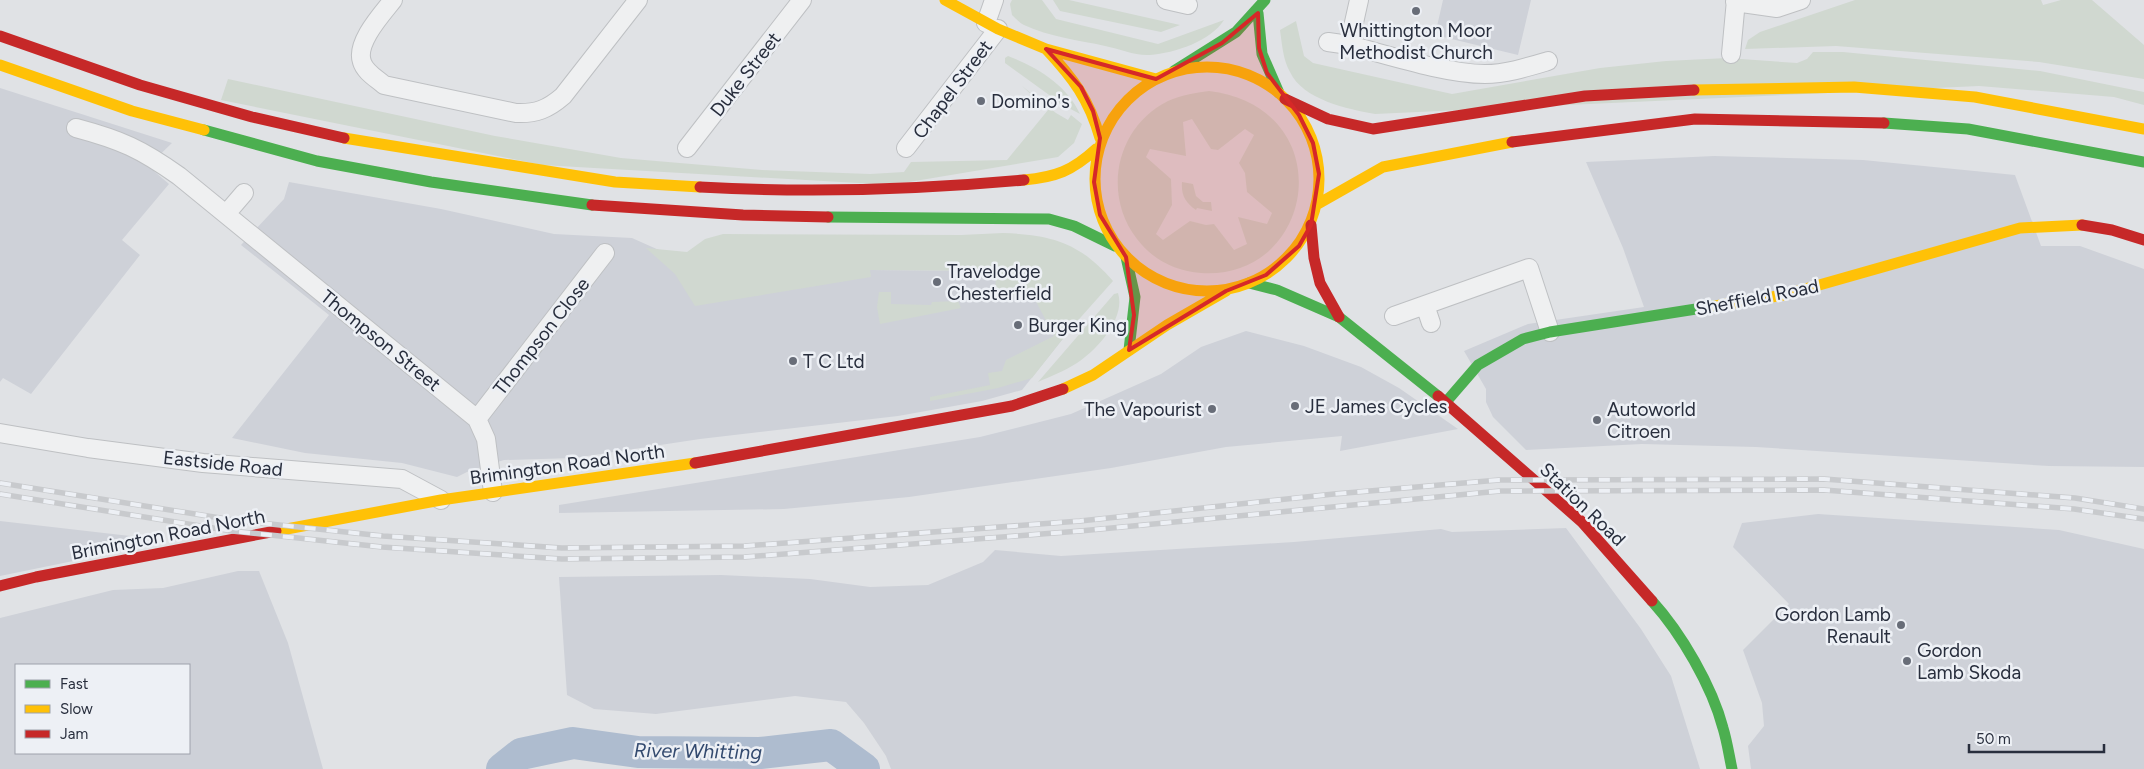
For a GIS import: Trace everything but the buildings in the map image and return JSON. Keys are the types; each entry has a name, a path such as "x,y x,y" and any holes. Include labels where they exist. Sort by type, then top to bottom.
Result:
{"main road":[{"path":"945,0 992,26 1046,49 1156,79"},
{"path":"1258,13 1259,48 1267,73 1282,96 1299,115 1313,143 1319,174 1316,205 1311,225 1299,246 1284,262 1250,283 1226,291 1199,293 1183,290 1156,280 1126,257 1116,246 1100,215 1094,182 1096,149 1100,138 1131,96 1156,79 1174,71 1222,43 1258,13 1265,0"},
{"path":"0,36 140,84 252,117 371,144 615,182 777,191 957,186 1049,176 1080,164 1096,149"},
{"path":"1046,49 1081,87 1094,111 1100,138"},
{"path":"0,65 132,112 317,161 431,182 592,205 743,215 899,219 1049,218 1074,226 1116,246"},
{"path":"1174,71 1206,66 1238,71 1256,77 1282,96 1328,119 1373,129 1584,96 1686,90 1854,88 1975,97 2144,129"},
{"path":"1316,205 1383,167 1498,144 1695,120 1848,121 1968,129 2144,162"},
{"name":"Sheffield Road","path":"1446,402 1478,365 1524,339 1550,332 1784,295 2020,228 2055,224 2092,225 2144,240"},
{"name":"Station Road","path":"1311,225 1314,258 1320,282 1339,317"},
{"path":"1126,257 1135,297 1129,350"},
{"name":"Station Road","path":"1250,283 1278,290 1339,317 1446,402 1582,522 1663,613 1708,689 1723,726 1732,769"},
{"name":"Brimington Road North","path":"0,586 36,576 441,500 669,468 1012,406 1060,390 1093,375 1129,350 1226,291"}],"street":[{"path":"393,0 376,22 360,50 362,62 370,74 384,84 516,113 532,114 550,107 563,96 638,0"},
{"name":"Duke Street","path":"687,148 802,0"},
{"name":"Chapel Street","path":"906,148 992,26 994,0"},
{"path":"1166,0 1188,5"},
{"path":"1349,45 1359,0"},
{"path":"1731,54 1736,1 1777,8 1801,0"},
{"path":"1328,42 1349,45 1445,68 1484,74 1518,70 1548,61"},
{"name":"Thompson Street","path":"76,128 121,140 148,153 226,214 477,419 486,439 493,492"},
{"path":"226,214 244,193"},
{"name":"Thompson Close","path":"477,419 605,253"},
{"path":"1394,316 1529,268 1550,332"},
{"path":"1425,305 1432,323"},
{"name":"Eastside Road","path":"0,433 88,448 203,463 402,479 441,500"}],"highlighted area":[{"path":"1258,13 1259,48 1267,73 1299,115 1313,143 1319,174 1311,225 1299,246 1266,275 1226,291 1129,350 1134,315 1126,257 1100,215 1094,182 1100,138 1093,111 1081,87 1046,49 1156,79 1222,43"}],"shaded area":[{"path":"1012,0 1042,0 1056,19 1158,44 1224,20 1210,34 1192,45 1170,52 1144,55 1054,35 1022,24 1012,15 1010,4"},
{"path":"1053,0 1069,0 1180,25 1161,32 1060,11"},
{"path":"1443,0 1531,0 1518,55 1435,35"},
{"path":"1855,0 2041,0 2043,5 2061,0 2092,0 2144,45 2144,79 2039,62 1836,46 1745,49 1748,40 1760,32"},
{"path":"1296,21 1304,56 1313,63 1452,94 1600,68 1666,61 1727,58 1797,63 1807,59 1813,52 1843,52 2040,71 2144,92 2144,105 2114,97 1979,86 1375,114 1327,102 1305,90 1296,82 1286,62 1280,30"},
{"path":"1008,56 1050,78 1067,94 1080,114 1063,105 1005,63 1005,58"},
{"path":"228,79 495,136 621,158 762,170 870,174 904,172 911,162 1007,160 1048,110 1022,86 1056,113 1068,120 1071,115 1082,124 1074,143 1058,157 909,182 876,184 542,165 221,100"},
{"path":"0,88 172,143 148,166 169,184 122,240 140,255 31,394 3,378 0,382"},
{"path":"1209,91 1252,104 1280,128 1296,158 1298,191 1289,223 1270,250 1240,268 1201,273 1182,270 1165,263 1143,246 1126,221 1120,202 1118,182 1120,163 1126,144 1136,127 1150,113 1168,101","holes":["1192,119 1211,149 1218,150 1245,129 1254,135 1239,163 1245,173 1247,192 1272,213 1267,224 1238,217 1247,244 1234,250 1214,224 1206,225 1190,221 1163,240 1156,234 1172,205 1171,179 1146,157 1150,149 1186,156 1183,122"]},
{"path":"1714,156 1863,160 2015,175 2041,246 2080,246 2144,269 2144,467 2049,466 1756,447 1642,444 1526,450 1493,417 1486,402 1486,389 1464,351 1528,324 1644,307 1623,248 1586,162"},
{"path":"289,182 441,209 554,234 632,238 688,263 870,270 1003,271 1013,269 1073,326 1022,390 982,401 898,416 700,439 574,458 504,460 469,471 457,477 402,463 305,453 232,438 329,315 241,245 284,199"},
{"path":"1182,182 1193,184 1196,196 1203,202 1211,202 1212,211 1197,208 1196,210 1189,204 1184,198"},
{"path":"1003,233 1037,236 1064,243 1089,258 1113,281 1073,326 1032,378 998,388 930,401 930,397 990,385 988,373 1002,371 1006,360 1054,336 1029,288 1012,296 1008,291 995,298 996,271 870,270 871,277 695,306 675,274 646,248 687,252 705,239 723,234 961,235"},
{"path":"879,292 891,292 891,304 931,305 932,302 958,301 961,308 880,324 877,307"},
{"path":"1118,293 1118,313 1114,323 1101,342 1077,363 1038,382 1114,294"},
{"path":"1246,331 1304,346 1361,367 1399,388 1458,429 1340,451 1342,436 1226,447 1111,468 909,497 784,509 559,513 559,505 980,437 1071,414 1161,374 1201,347"},
{"path":"1818,514 2059,530 2144,549 2144,769 1751,769 1748,746 1764,726 1762,703 1743,650 1789,604 1733,547 1742,523"},
{"path":"0,521 130,536 122,551 0,576"},
{"path":"1566,528 1641,629 1671,676 1700,769 891,769 886,756 864,723 846,702 795,696 656,714 594,709 567,695 559,577 721,575 810,579 870,587 928,585 983,562 995,550 1061,556 1294,542 1441,529 1452,532"},
{"path":"238,571 259,571 288,643 323,769 0,769 0,618 113,590 163,588"}],"waterway":[{"name":"River Whitting","path":"502,769 521,754 573,743 638,752 760,753 831,745 864,769"}],"railway":[{"path":"0,483 233,520 383,536 562,548 745,546 1080,521 1334,494 1499,480 1824,479 2075,498 2144,509"},
{"path":"0,494 232,531 382,547 562,559 745,557 1080,531 1500,491 1824,490 2074,509 2144,519"}],"traffic: fast":[{"path":"1174,71 1236,32 1265,0"},
{"path":"1258,13 1262,54 1279,93"},
{"path":"1884,123 1968,129 2144,162"},
{"path":"204,130 317,161 431,182 592,205"},
{"path":"828,217 1049,219 1074,226 1115,246"},
{"path":"1126,257 1135,297 1129,350"},
{"path":"1249,283 1277,290 1339,317 1438,396"},
{"path":"1446,402 1478,365 1523,339 1550,332 1715,306"},
{"path":"1652,601 1674,628 1703,678 1718,712 1726,738 1732,769"}],"traffic: slow":[{"path":"945,0 998,29 1046,49 1156,79"},
{"path":"1046,49 1079,90 1091,112 1100,138"},
{"path":"0,65 132,111 204,130"},
{"path":"1196,67 1218,67 1250,75 1260,80 1278,92 1294,108 1311,136 1317,157 1319,179 1317,201 1311,222 1294,250 1278,266 1250,283 1218,291 1196,291 1164,283 1154,278 1136,266 1120,250 1103,222 1095,190 1095,168 1103,136 1108,126 1120,108 1136,92 1164,75 1196,67"},
{"path":"1694,90 1854,87 1975,97 2144,129"},
{"path":"344,138 615,182 700,187"},
{"path":"1316,205 1383,167 1512,142"},
{"path":"1024,180 1063,172 1079,163 1096,149"},
{"path":"1715,306 1784,295 2020,228 2082,225"},
{"path":"1063,389 1093,375 1167,325 1226,291"},
{"path":"276,531 441,500 695,463"}],"traffic: jam":[{"path":"0,36 140,85 252,117 344,138"},
{"path":"1285,99 1328,119 1373,129 1585,96 1694,90"},
{"path":"1512,142 1695,119 1884,123"},
{"path":"700,187 862,190 1024,180"},
{"path":"592,205 743,215 828,217"},
{"path":"1311,225 1314,258 1320,283 1339,317"},
{"path":"2082,225 2112,230 2144,240"},
{"path":"695,463 1012,406 1063,389"},
{"path":"1438,396 1582,522 1652,601"},
{"path":"0,586 36,577 276,531"}],"place":[{"name":"Whittington Moor Methodist Church","path":"1416,11"},
{"name":"Domino's","path":"981,101"},
{"name":"Travelodge Chesterfield","path":"937,282"},
{"name":"Burger King","path":"1018,325"},
{"name":"T C Ltd","path":"793,361"},
{"name":"JE James Cycles","path":"1295,406"},
{"name":"The Vapourist","path":"1212,409"},
{"name":"Autoworld Citroen","path":"1597,420"},
{"name":"Gordon Lamb Renault","path":"1901,625"},
{"name":"Gordon Lamb Skoda","path":"1907,661"}]}
